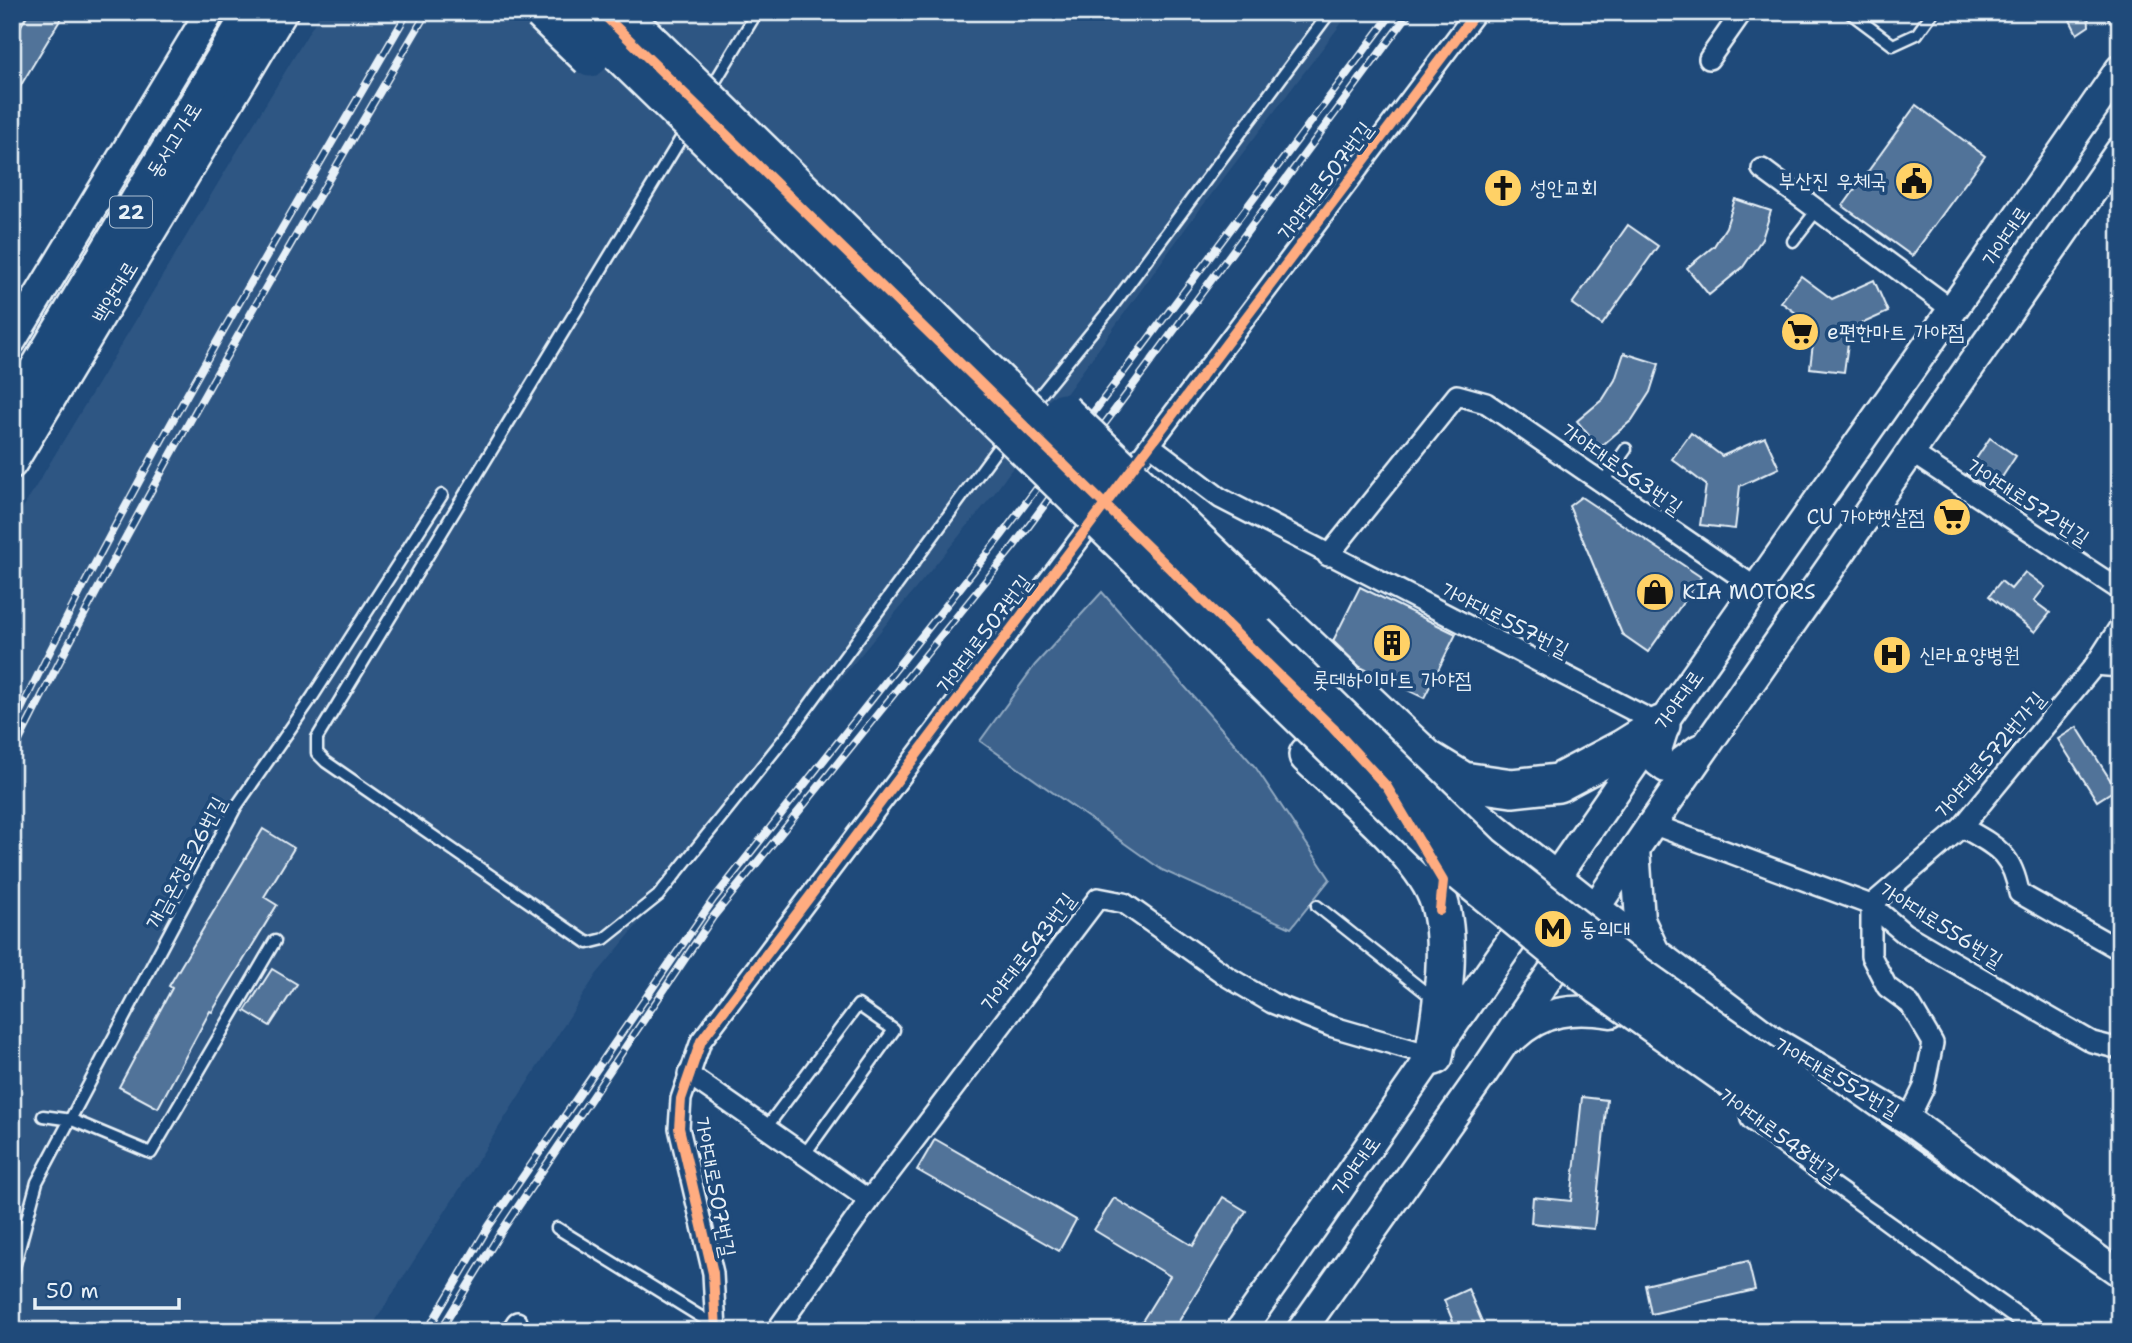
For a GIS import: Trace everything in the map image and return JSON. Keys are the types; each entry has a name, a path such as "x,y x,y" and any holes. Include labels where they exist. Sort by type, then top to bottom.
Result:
{"highway":[{"name":"동서고가로","path":"17,391 223,12"},
{"name":"동서고가로","path":"17,391 253,12"},
{"path":"542,12 1406,849 1438,897 1446,952 1442,1006 1434,1056"},
{"path":"577,12 1462,873 1600,986 2089,1331"},
{"path":"619,12 1482,856 1620,963 2120,1315"},
{"path":"648,12 1427,760 1463,781 1512,788 1558,783 1624,748 1665,720"},
{"path":"12,428 17,391"}],"main road":[{"path":"12,340 210,12"},
{"name":"백양대로","path":"12,464 283,12"},
{"name":"가야대로","path":"1240,1331 1434,1056 1665,720 1954,312 2120,69"},
{"path":"1301,1331 1497,1053 1652,824 2120,151"},
{"path":"1665,720 1656,753 1658,762 1666,768 1675,767 1711,740"},
{"path":"1440,910 1443,881 1387,787 1333,728 1431,787 1464,803 1507,805 1558,783"},
{"name":"가야대로548번길","path":"1387,787 1553,969 2046,1331"},
{"name":"가야대로552번길","path":"1464,803 1596,908 1771,1040 1908,1120 2117,1270"},
{"path":"1635,849 1640,920 1655,953"},
{"path":"1497,1053 1526,1026 1547,1015 1584,1009 1611,1013"}],"street":[{"name":"가야대로507번길","path":"716,1328 713,1273 679,1128 681,1099 701,1041 1476,12"},
{"path":"1709,59 1742,12"},
{"path":"1762,169 1954,312"},
{"name":"가야대로563번길","path":"1328,556 1457,395 1486,403 1758,589"},
{"name":"가야대로557번길","path":"1150,445 1220,498 1328,556 1665,720"},
{"name":"가야대로572번길","path":"1912,453 2120,590"},
{"name":"가야대로572번가길","path":"1871,905 1962,827 2095,665 2120,626"},
{"path":"2095,665 2120,667"},
{"name":"가야대로556번길","path":"1652,824 1871,905 1904,933 1950,960 2092,1042 2120,1049"},
{"path":"1962,827 1994,844 2015,867 2019,893 2120,950"},
{"name":"가야대로543번길","path":"869,1200 1098,898 1124,903 1228,977 1272,1003 1330,1026 1434,1056"},
{"path":"1871,905 1871,956 1887,987 1910,1003 1933,1043 1924,1087 1908,1120"},
{"path":"688,1074 869,1200 776,1331"}],"lane":[{"path":"757,12 317,738 317,753 326,762 587,943 604,939 658,896 783,740 984,464 1111,308 1300,48 1330,12"},
{"path":"1284,12 1290,15 1316,12"},
{"path":"1849,12 1894,45 1917,34 1933,12"},
{"path":"1793,241 1817,210"},
{"path":"1602,483 1626,449"},
{"name":"개금온정로26번길","path":"12,1275 37,1182 236,807 313,696 442,495"},
{"path":"1317,906 1442,1006"},
{"path":"43,1116 72,1120 151,1153 275,941"},
{"path":"766,1128 858,1005 894,1030 804,1155"},
{"name":"가야대로507번길","path":"557,1228 716,1328"}],"shaded area":[{"path":"321,12 1350,12 1188,225 993,495 596,975 369,1331 12,1331 12,526"},
{"path":"1102,592 1256,768 1330,879 1291,928 1162,870 980,741 1035,665"}],"building":[{"path":"29,12 65,12 12,100 12,41"},
{"path":"2066,12 2088,12 2089,26 2077,34"},
{"name":"부산진 우체국","path":"1916,105 1985,156 1912,256 1843,206"},
{"path":"1735,199 1771,211 1762,239 1743,267 1709,295 1687,268 1714,246 1726,227"},
{"path":"1628,225 1658,246 1602,325 1572,304"},
{"path":"1801,276 1832,299 1874,280 1888,312 1850,329 1844,372 1810,368 1815,327 1781,302"},
{"path":"1624,353 1659,364 1650,392 1632,420 1599,448 1577,421 1603,399 1615,380"},
{"path":"1691,433 1722,456 1765,437 1779,468 1740,486 1735,529 1700,525 1706,485 1672,459"},
{"path":"1990,438 2016,456 1993,491 1966,474"},
{"path":"1581,497 1701,577 1648,652 1622,634 1569,506"},
{"path":"2025,572 2045,587 2034,601 2050,613 2035,632 1989,596 2001,581 2011,589"},
{"name":"롯데하이마트 가야점","path":"1360,587 1456,634 1424,698 1360,667 1333,641"},
{"path":"2077,727 2116,789 2097,801 2058,739"},
{"path":"263,829 294,848 264,897 277,905 212,1012 210,1011 158,1108 119,1087 172,988 169,986"},
{"path":"272,969 297,984 270,1026 245,1011"},
{"path":"1582,1097 1607,1100 1594,1229 1531,1223 1533,1197 1571,1201"},
{"path":"935,1139 1076,1220 1059,1251 917,1170"},
{"path":"1223,1197 1246,1211 1173,1331 1136,1331 1170,1276 1094,1230 1114,1198 1193,1246"},
{"path":"1748,1261 1755,1290 1651,1314 1645,1285"},
{"path":"1468,1289 1486,1331 1457,1331 1444,1300"}],"railway":[{"path":"12,728 153,456 408,12"},
{"path":"12,755 161,473 427,12"},
{"path":"427,1331 489,1226 713,900 1001,536 1393,12"},
{"path":"440,1331 501,1232 713,917 1014,546 1410,12"}],"cycle path":[{"path":"601,12 1333,728 1387,787 1443,881 1440,910"},
{"path":"716,1331 713,1273 679,1128 681,1099 701,1041 1476,12"}],"place":[{"name":"부산진 우체국","path":"1914,181"},
{"name":"성안교회","path":"1503,188"},
{"name":"e편한마트 가야점","path":"1800,332"},
{"name":"CU 가야햇살점","path":"1952,517"},
{"name":"KIA MOTORS","path":"1655,592"},
{"name":"롯데하이마트 가야점","path":"1392,643"},
{"name":"신라요양병원","path":"1892,655"},
{"name":"동의대","path":"1553,929"}]}
